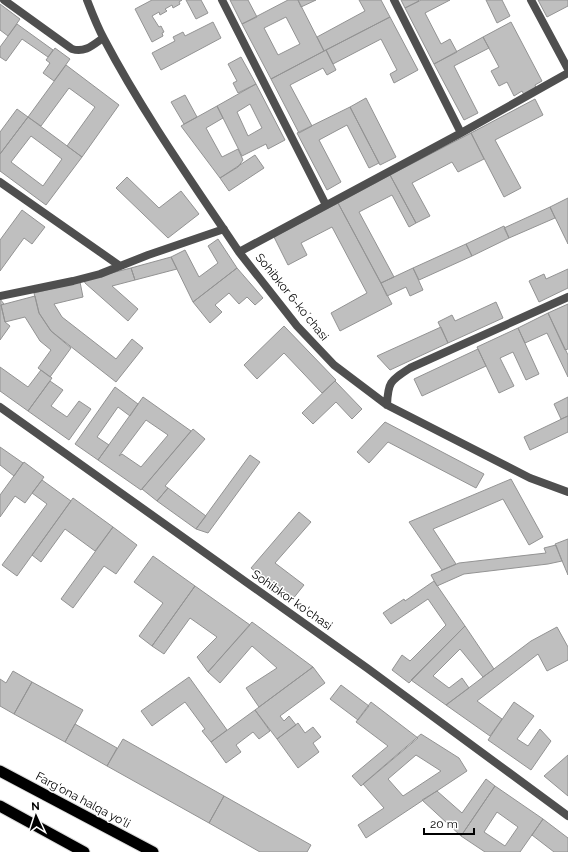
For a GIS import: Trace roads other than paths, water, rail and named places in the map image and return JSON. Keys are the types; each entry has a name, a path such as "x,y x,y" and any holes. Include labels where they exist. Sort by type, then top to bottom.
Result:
{"highway":[{"name":"Farg‘ona halqa yo‘li","path":"0,771 153,852"},
{"path":"0,806 84,852"}],"street":[{"path":"4,0 72,49 79,51 87,49 103,38"},
{"path":"86,0 103,38 148,116 239,252"},
{"path":"222,0 326,205"},
{"path":"394,0 462,133"},
{"path":"531,0 568,69"},
{"name":"Sohibkor 6-koʼchasi","path":"568,73 462,133 239,252 297,326 334,365 386,405 530,478 568,492"},
{"path":"0,182 120,266"},
{"path":"0,296 100,274 224,229"},
{"path":"386,405 388,391 393,379 410,368 568,297"},
{"name":"Sohibkor ko'chasi","path":"0,407 367,668 568,816"}]}
